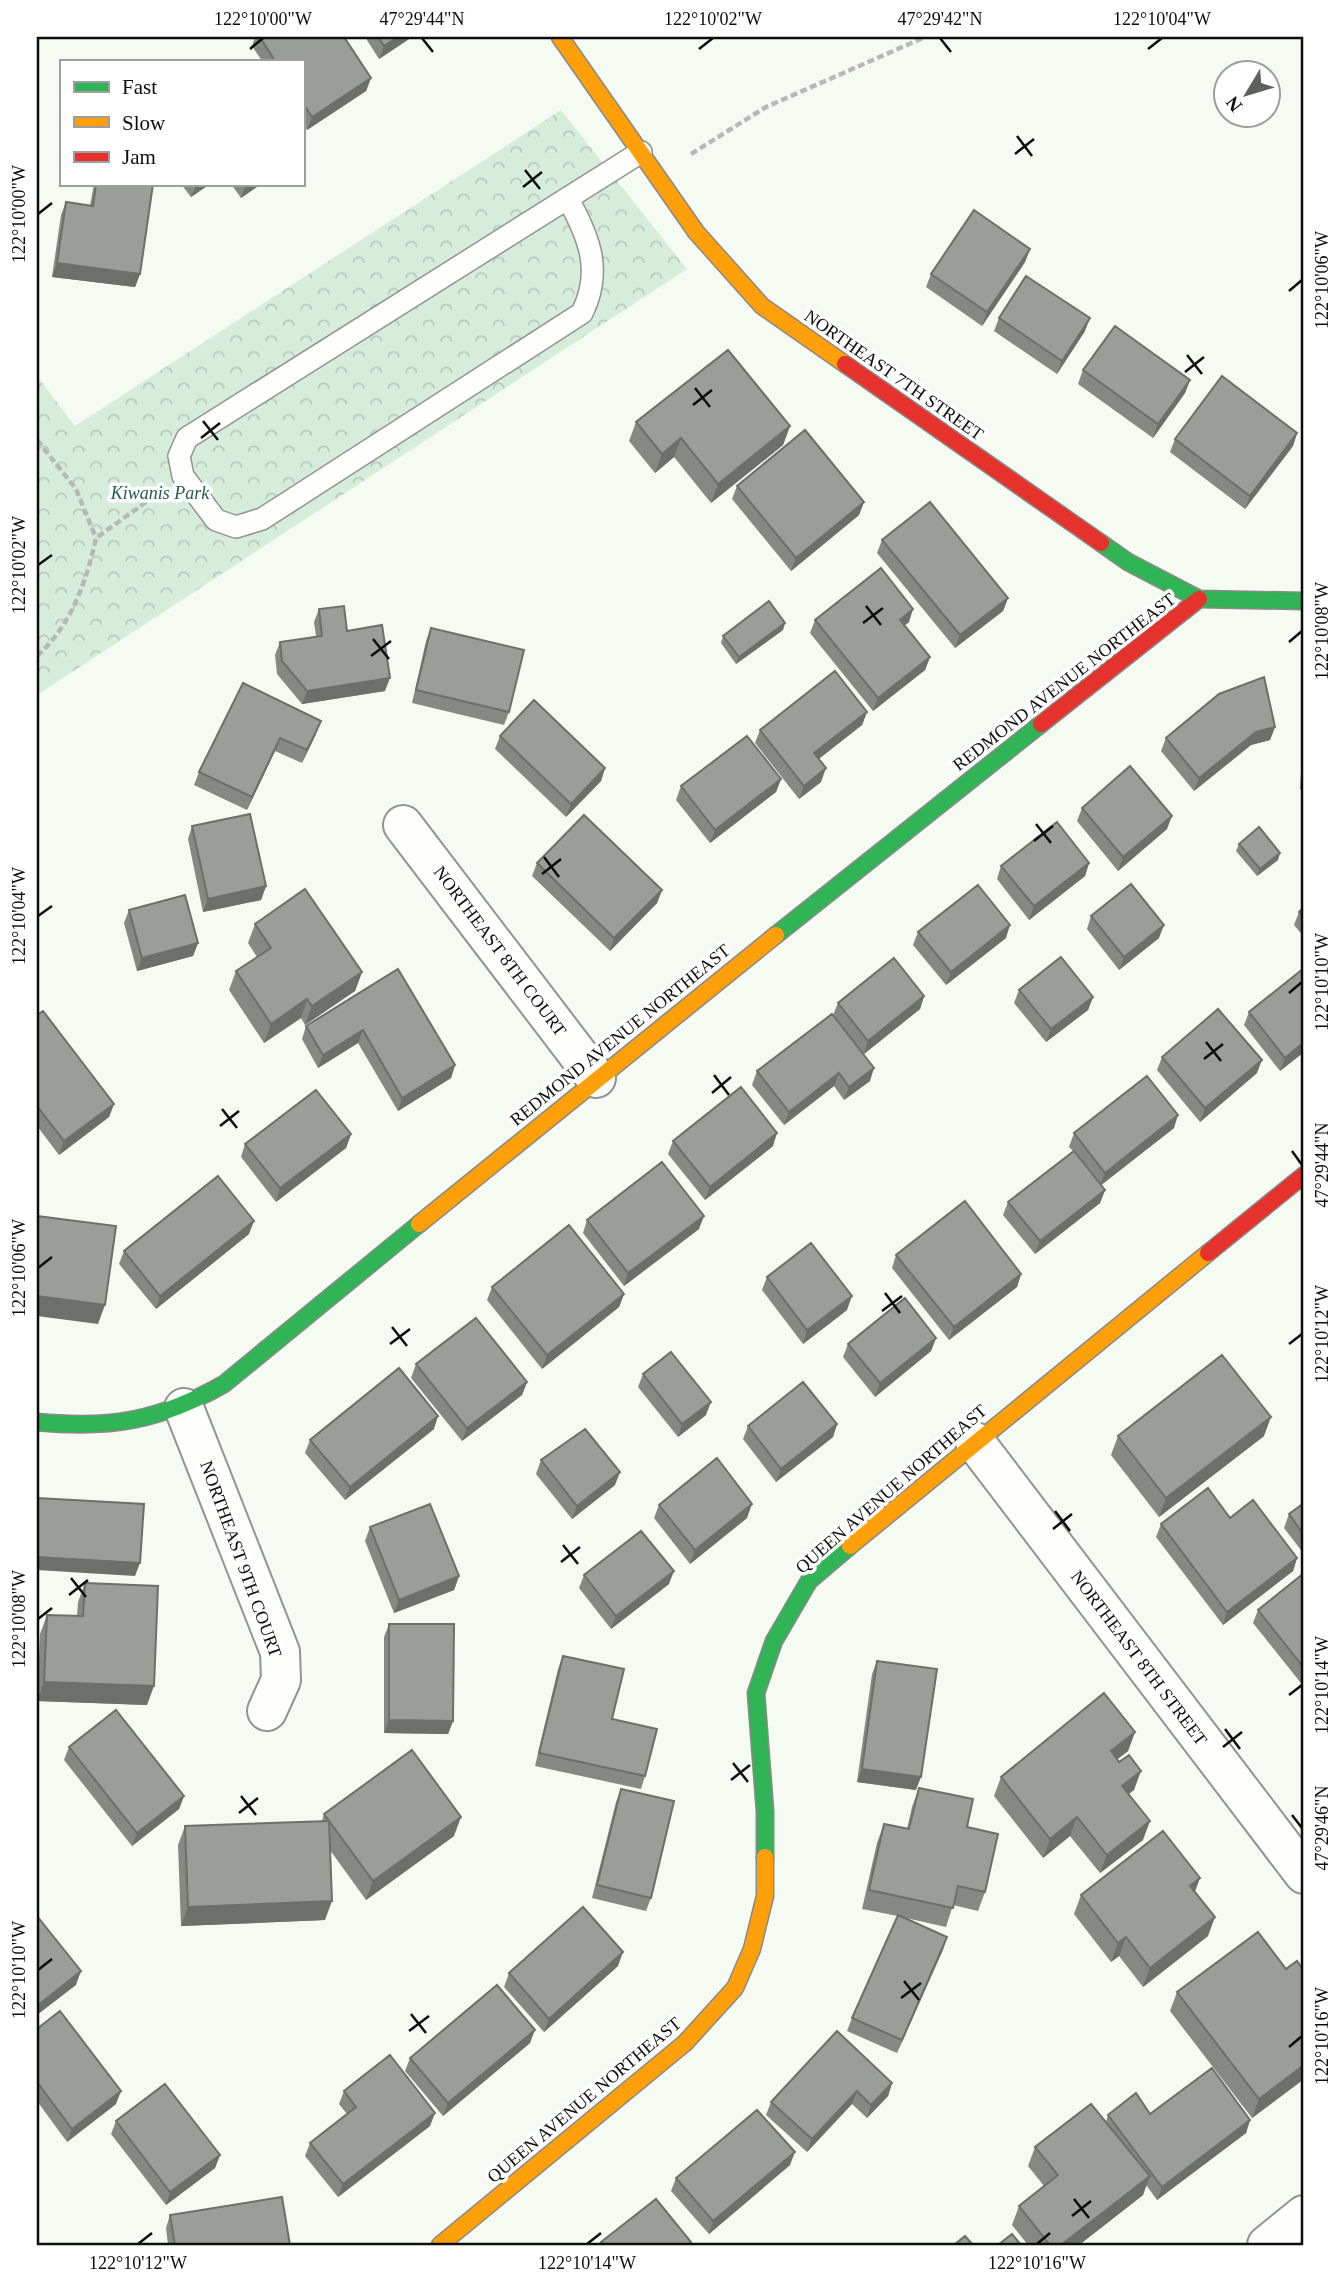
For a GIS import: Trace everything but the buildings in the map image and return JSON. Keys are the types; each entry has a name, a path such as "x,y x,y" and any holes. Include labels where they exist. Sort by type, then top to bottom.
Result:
{"street":[{"name":"NORTHEAST 7TH STREET","path":"560,37 696,232 762,306 1128,562 1199,599 1304,601"},
{"name":"REDMOND AVENUE NORTHEAST","path":"37,1422 111,1427 184,1408 224,1384 596,1078 1199,599"},
{"name":"NORTHEAST 8TH COURT","path":"403,825 596,1078"},
{"name":"QUEEN AVENUE NORTHEAST","path":"440,2245 685,2043 735,1988 752,1949 765,1896 765,1811 756,1693 774,1641 809,1581 975,1442 1304,1175"},
{"name":"NORTHEAST 9TH COURT","path":"184,1408 279,1652 281,1680 267,1711"},
{"name":"NORTHEAST 8TH STREET","path":"975,1442 1304,1874"},
{"path":"1267,2245 1304,2215"}],"lane":[{"path":"568,199 586,233 593,257 590,296 582,313 262,519 236,527 216,520 183,476 179,456 187,438 641,152"}],"path":[{"path":"657,175 766,107 925,37"},
{"path":"37,440 76,489 96,538 90,567 69,616 37,656"},
{"path":"96,538 183,476"}],"green space":[{"name":"Kiwanis Park","path":"561,110 687,269 37,695 37,376 75,426"}],"traffic: fast":[{"path":"1101,543 1128,562 1199,599 1304,601"},
{"path":"776,935 1041,724"},
{"path":"37,1422 88,1424 134,1420 178,1407 200,1397 224,1384 419,1224"},
{"path":"765,1857 765,1811 756,1693 774,1641 809,1581 850,1546"}],"traffic: slow":[{"path":"560,37 696,232 762,306 845,364"},
{"path":"419,1224 776,935"},
{"path":"850,1546 1208,1253"},
{"path":"440,2245 685,2043 735,1988 752,1949 765,1896 765,1857"}],"traffic: jam":[{"path":"845,364 1101,543"},
{"path":"1041,724 1199,599"},
{"path":"1208,1253 1304,1175"}]}
